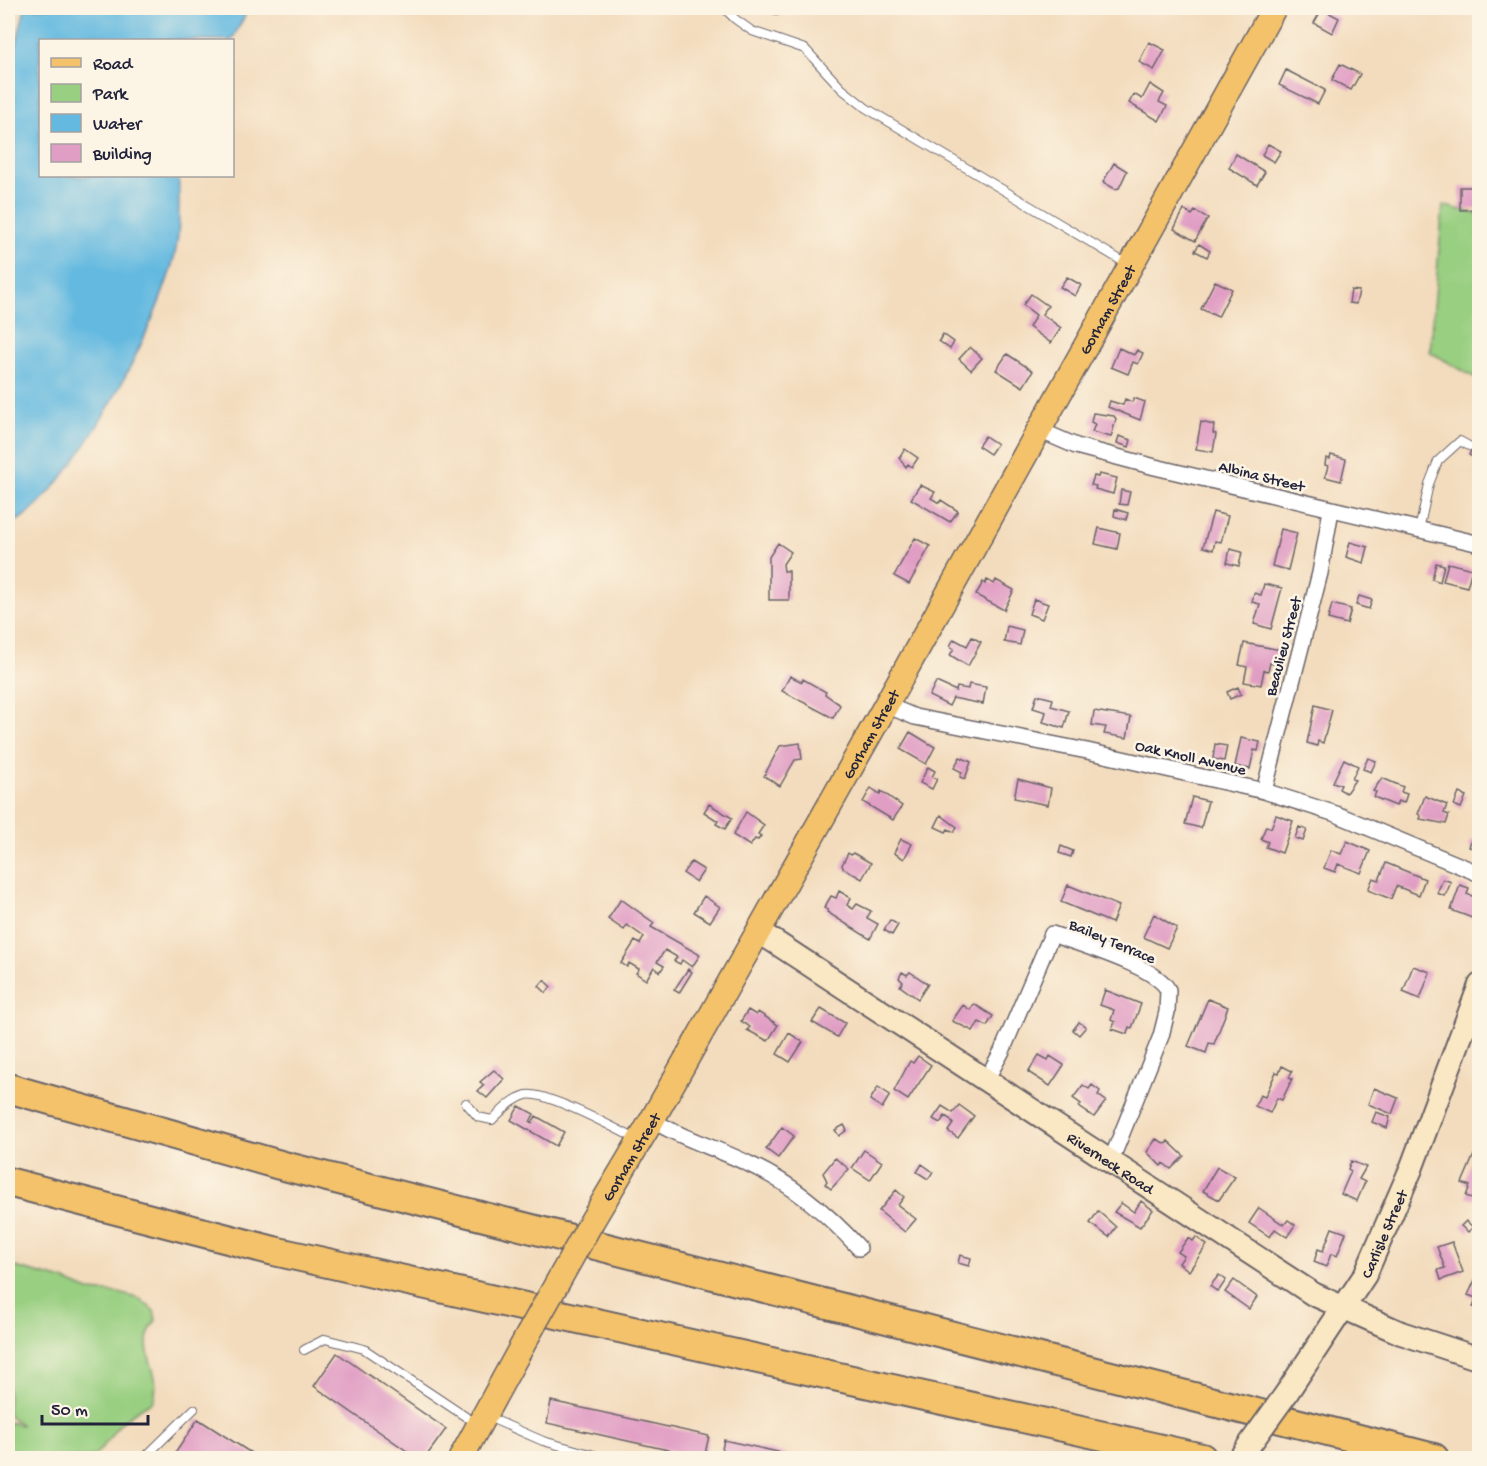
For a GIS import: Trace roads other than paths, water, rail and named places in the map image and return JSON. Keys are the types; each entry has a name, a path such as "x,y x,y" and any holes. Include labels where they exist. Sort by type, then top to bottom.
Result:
{"highway":[{"path":"8,1088 302,1171 1434,1458"},
{"path":"8,1182 285,1253 1202,1458"}],"main road":[{"name":"Gorham Street","path":"461,1458 592,1221 646,1130 886,705 1274,8"},
{"name":"Riverneck Road","path":"758,931 1295,1283 1344,1309 1401,1333 1479,1359"},
{"name":"Carlisle Street","path":"1240,1458 1286,1394 1365,1275 1401,1193 1479,985"}],"street":[{"name":"Albina Street","path":"1039,430 1076,446 1331,510 1479,544"},
{"name":"Beaulieu Street","path":"1264,791 1290,680 1314,599 1331,510"},
{"name":"Oak Knoll Avenue","path":"886,705 915,717 1087,751 1264,791 1336,814 1479,874"},
{"name":"Bailey Terrace","path":"986,1080 1002,1051 1052,934 1123,960 1153,975 1168,990 1165,1024 1110,1163"},
{"path":"646,1130 675,1133 750,1164 779,1180 831,1220 859,1248"}],"lane":[{"path":"724,8 735,20 752,30 805,49 842,89 866,108 1131,266"},
{"path":"1419,530 1429,484 1438,461 1461,441 1469,446"},
{"path":"466,1102 478,1117 492,1120 514,1100 529,1094 646,1130"},
{"path":"304,1350 326,1339 364,1349 482,1421 605,1458"},
{"path":"144,1458 194,1409"}],"water":[{"path":"25,8 249,8 233,39 39,39 39,177 179,177 178,231 176,249 153,318 111,402 60,480 34,508 8,526 8,79"}]}
